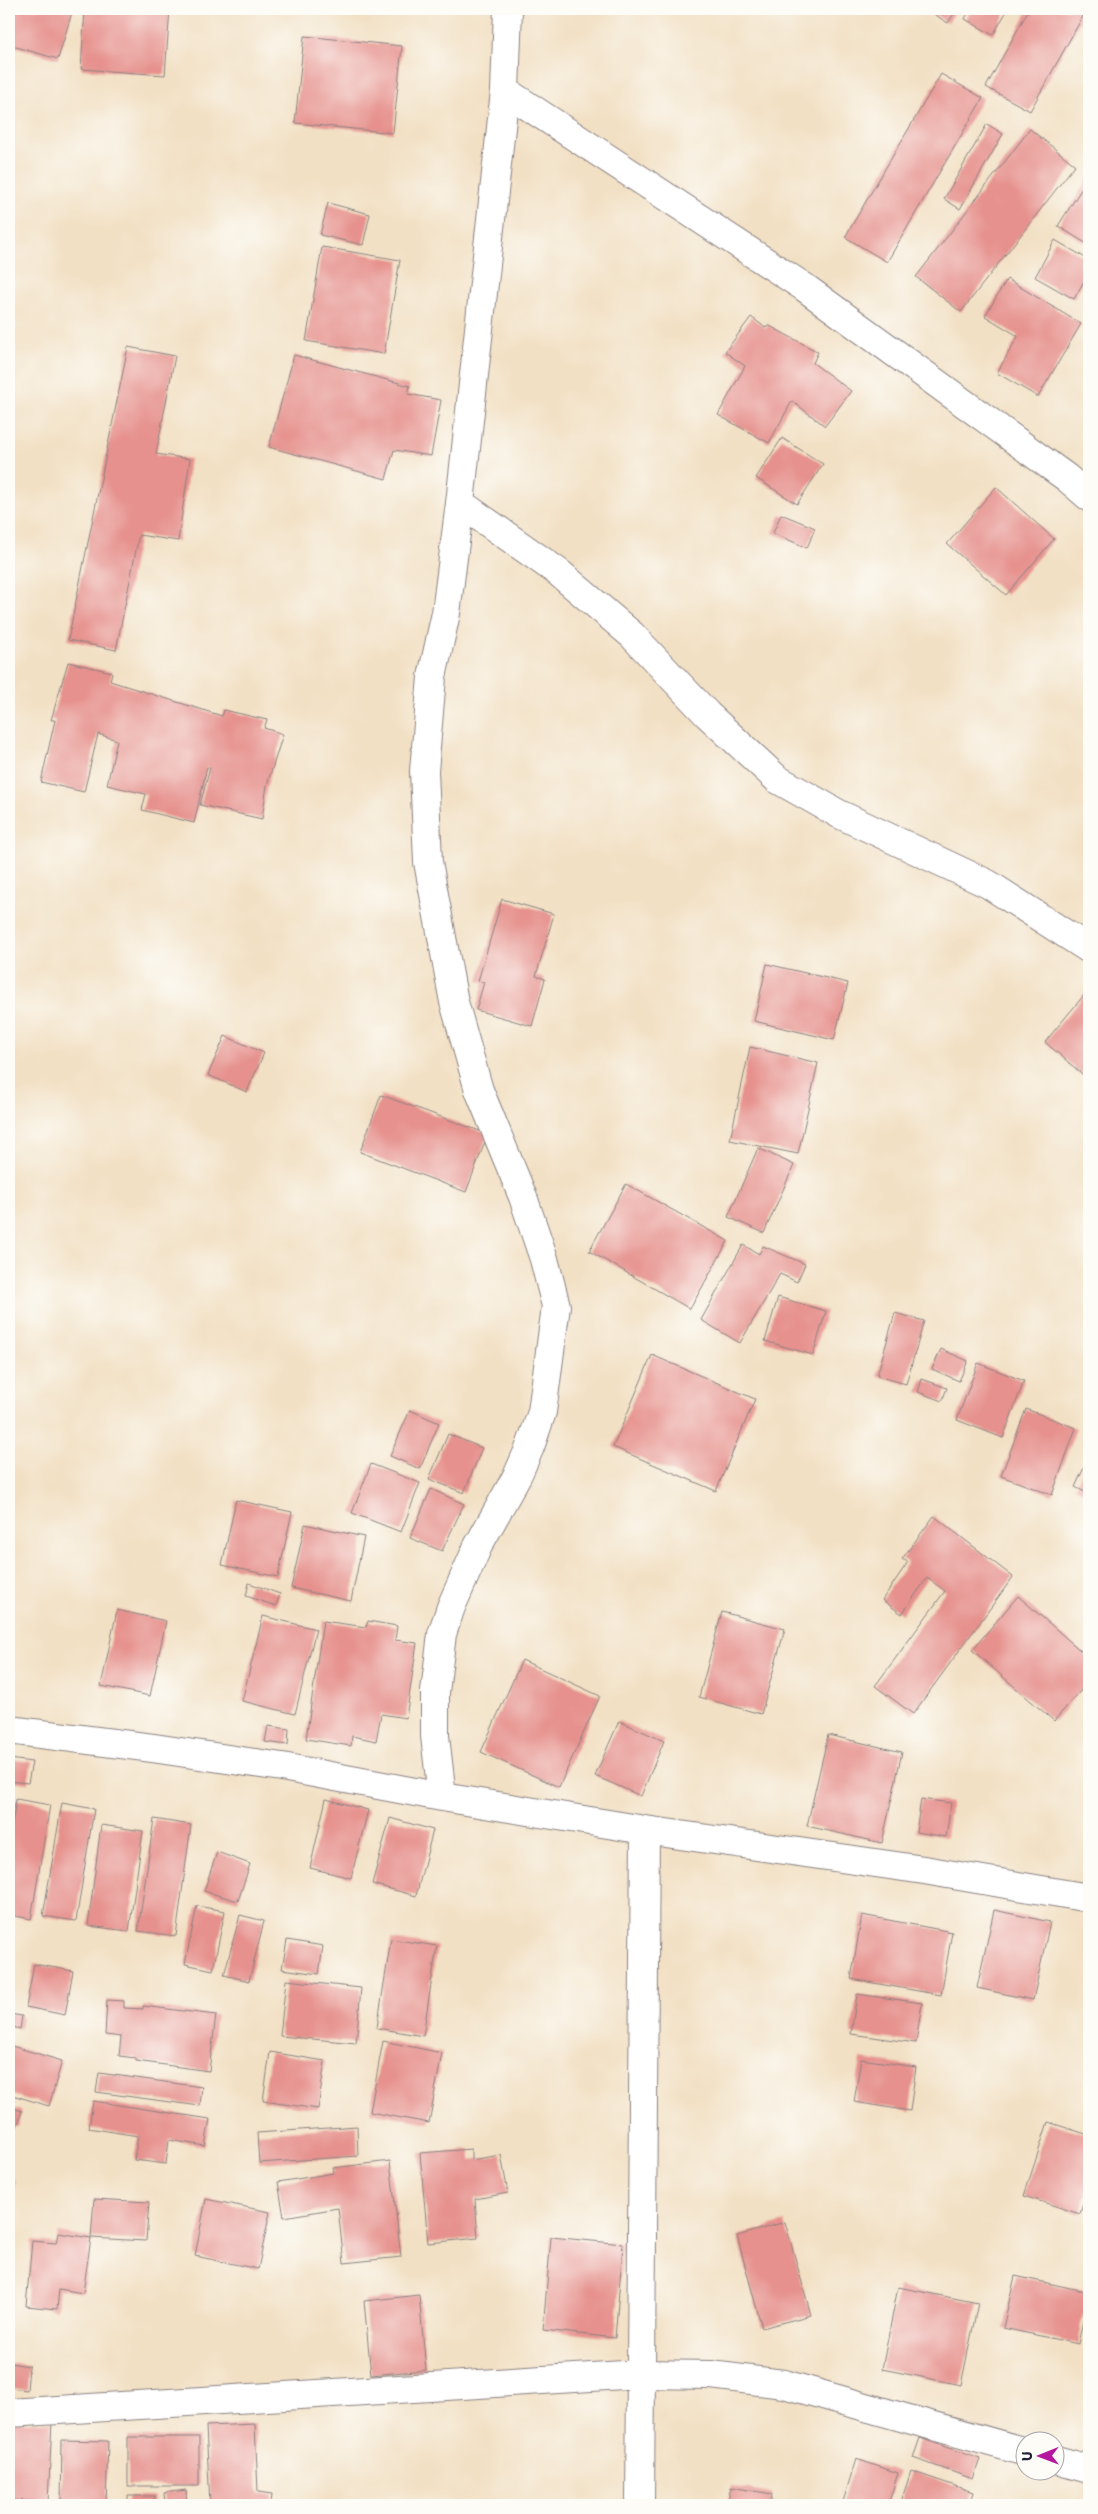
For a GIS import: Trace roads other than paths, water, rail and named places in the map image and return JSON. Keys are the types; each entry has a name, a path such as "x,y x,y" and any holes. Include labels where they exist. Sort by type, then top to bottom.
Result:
{"street":[{"path":"442,1797 435,1736 435,1710 442,1634 451,1607 478,1546 518,1474 530,1447 542,1412 556,1306 544,1259 523,1196 479,1090 454,1002 428,862 424,770 432,677 446,613 460,503 505,91 508,9"},
{"path":"505,91 804,287 1067,478 1089,497"},
{"path":"460,503 558,572 632,635 708,715 777,780 840,814 988,884 1089,949"},
{"path":"9,1730 153,1748 282,1767 442,1797 645,1830 924,1870 1089,1898"},
{"path":"640,2505 645,1830"},
{"path":"9,2413 640,2374 711,2375 784,2384 1016,2449"},
{"path":"1066,2463 1089,2470"}]}
